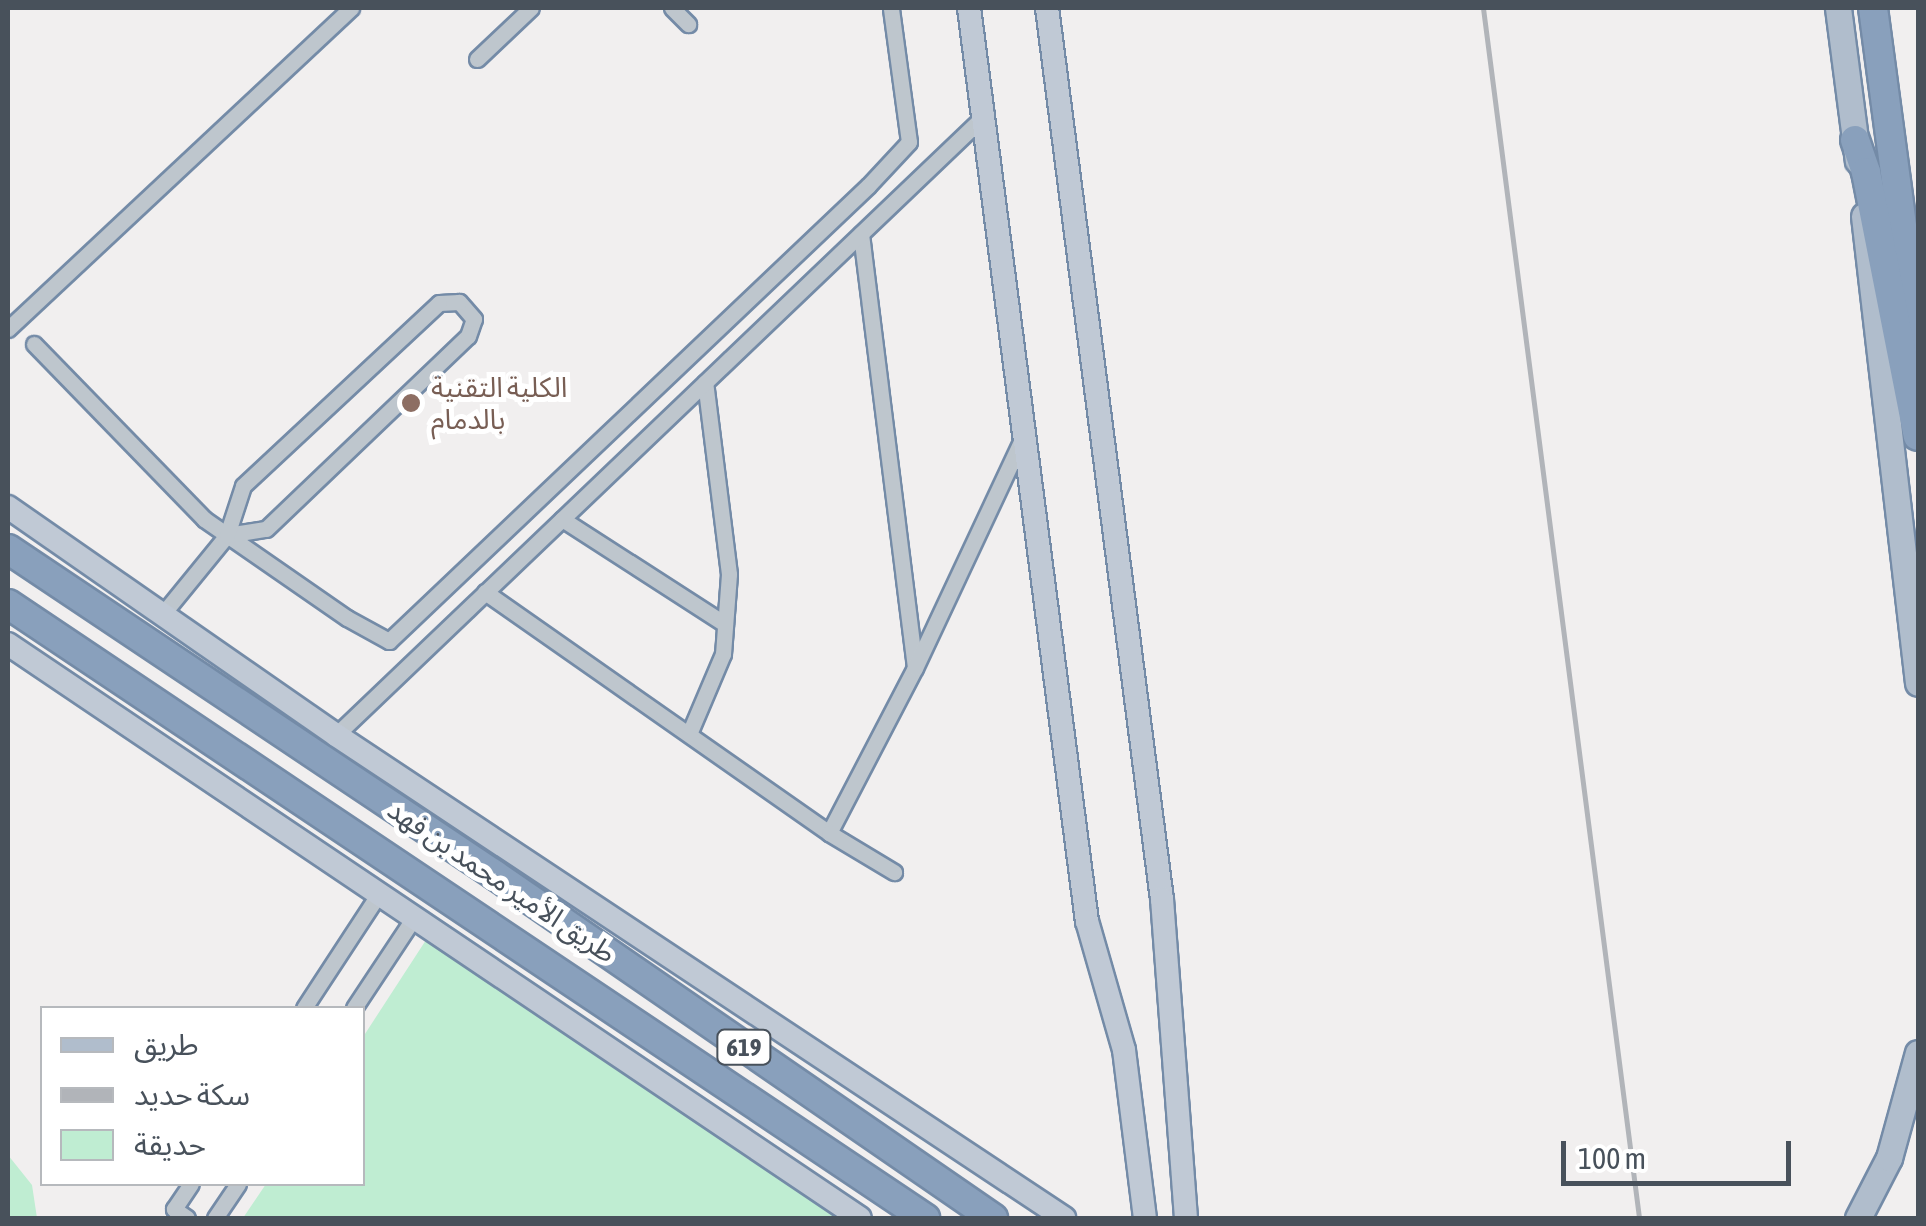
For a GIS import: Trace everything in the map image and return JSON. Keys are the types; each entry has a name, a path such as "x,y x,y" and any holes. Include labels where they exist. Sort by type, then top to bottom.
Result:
{"highway":[{"path":"1873,8 1918,347"},
{"path":"1855,140 1918,436"},
{"path":"8,539 104,613"},
{"name":"طريق الأمير محمد بن فهد","path":"8,549 495,875 993,1218"},
{"name":"طريق الأمير محمد بن فهد","path":"8,604 925,1218"}],"main road":[{"path":"1838,8 1918,683"},
{"path":"1858,1218 1889,1158 1918,1054"}],"street":[{"path":"8,329 351,8"},
{"path":"477,59 531,8"},
{"path":"672,8 688,24"},
{"path":"34,344 204,519 347,618 389,640 868,186 909,142 891,8"},
{"path":"969,8 1027,429 1087,921 1124,1050 1146,1218"},
{"path":"1047,8 1162,900 1186,1218"},
{"path":"336,734 986,114"},
{"path":"861,234 915,668"},
{"path":"161,616 227,535 244,486 439,303 460,302 474,319 468,336 266,528 227,535"},
{"path":"689,734 723,654 728,574 705,382"},
{"path":"829,833 915,668 1027,429"},
{"path":"8,507 336,734 1064,1218"},
{"path":"562,519 725,624"},
{"path":"485,592 829,833 894,872"},
{"path":"8,644 860,1218"},
{"path":"305,1006 378,895"},
{"path":"355,1006 413,919"},
{"path":"187,1218 174,1210 189,1186"},
{"path":"215,1218 237,1186"}],"green space":[{"path":"426,940 840,1218 243,1218 265,1186 365,1186 365,1034"},
{"path":"8,1155 32,1185 37,1218 8,1218"}],"railway":[{"path":"1483,8 1639,1218"}],"place":[{"name":"الكلية التقنية بالدمام","path":"411,403"}]}
